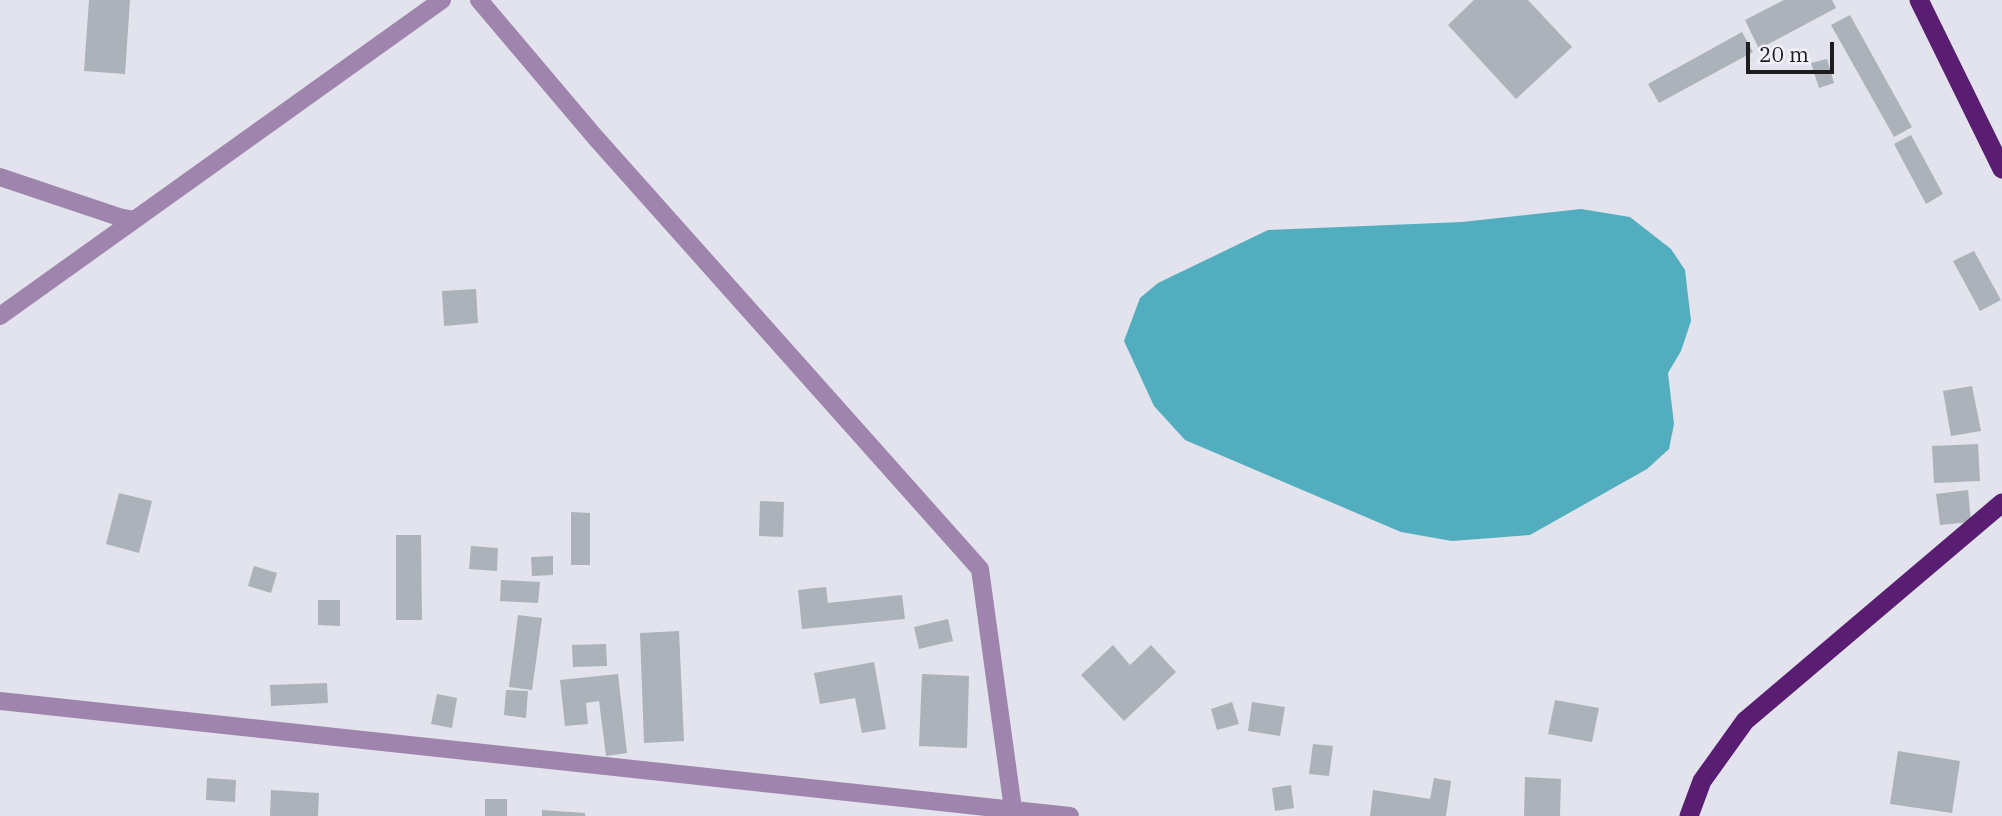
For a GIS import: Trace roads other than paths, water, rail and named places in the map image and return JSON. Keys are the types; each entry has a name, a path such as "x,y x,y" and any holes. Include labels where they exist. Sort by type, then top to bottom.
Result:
{"highway":[{"path":"1919,0 2002,169"},
{"path":"1689,816 1702,781 1745,722 2002,503"}],"street":[{"path":"0,316 442,0"},
{"path":"480,0 594,137 980,569 1013,809"},
{"path":"0,177 134,220"},
{"path":"0,701 1070,816"}],"water":[{"path":"1581,209 1630,217 1671,249 1685,270 1691,321 1681,351 1668,373 1674,424 1669,449 1647,469 1530,535 1452,541 1401,532 1185,440 1154,406 1124,341 1140,298 1158,283 1268,230 1462,222"}]}
